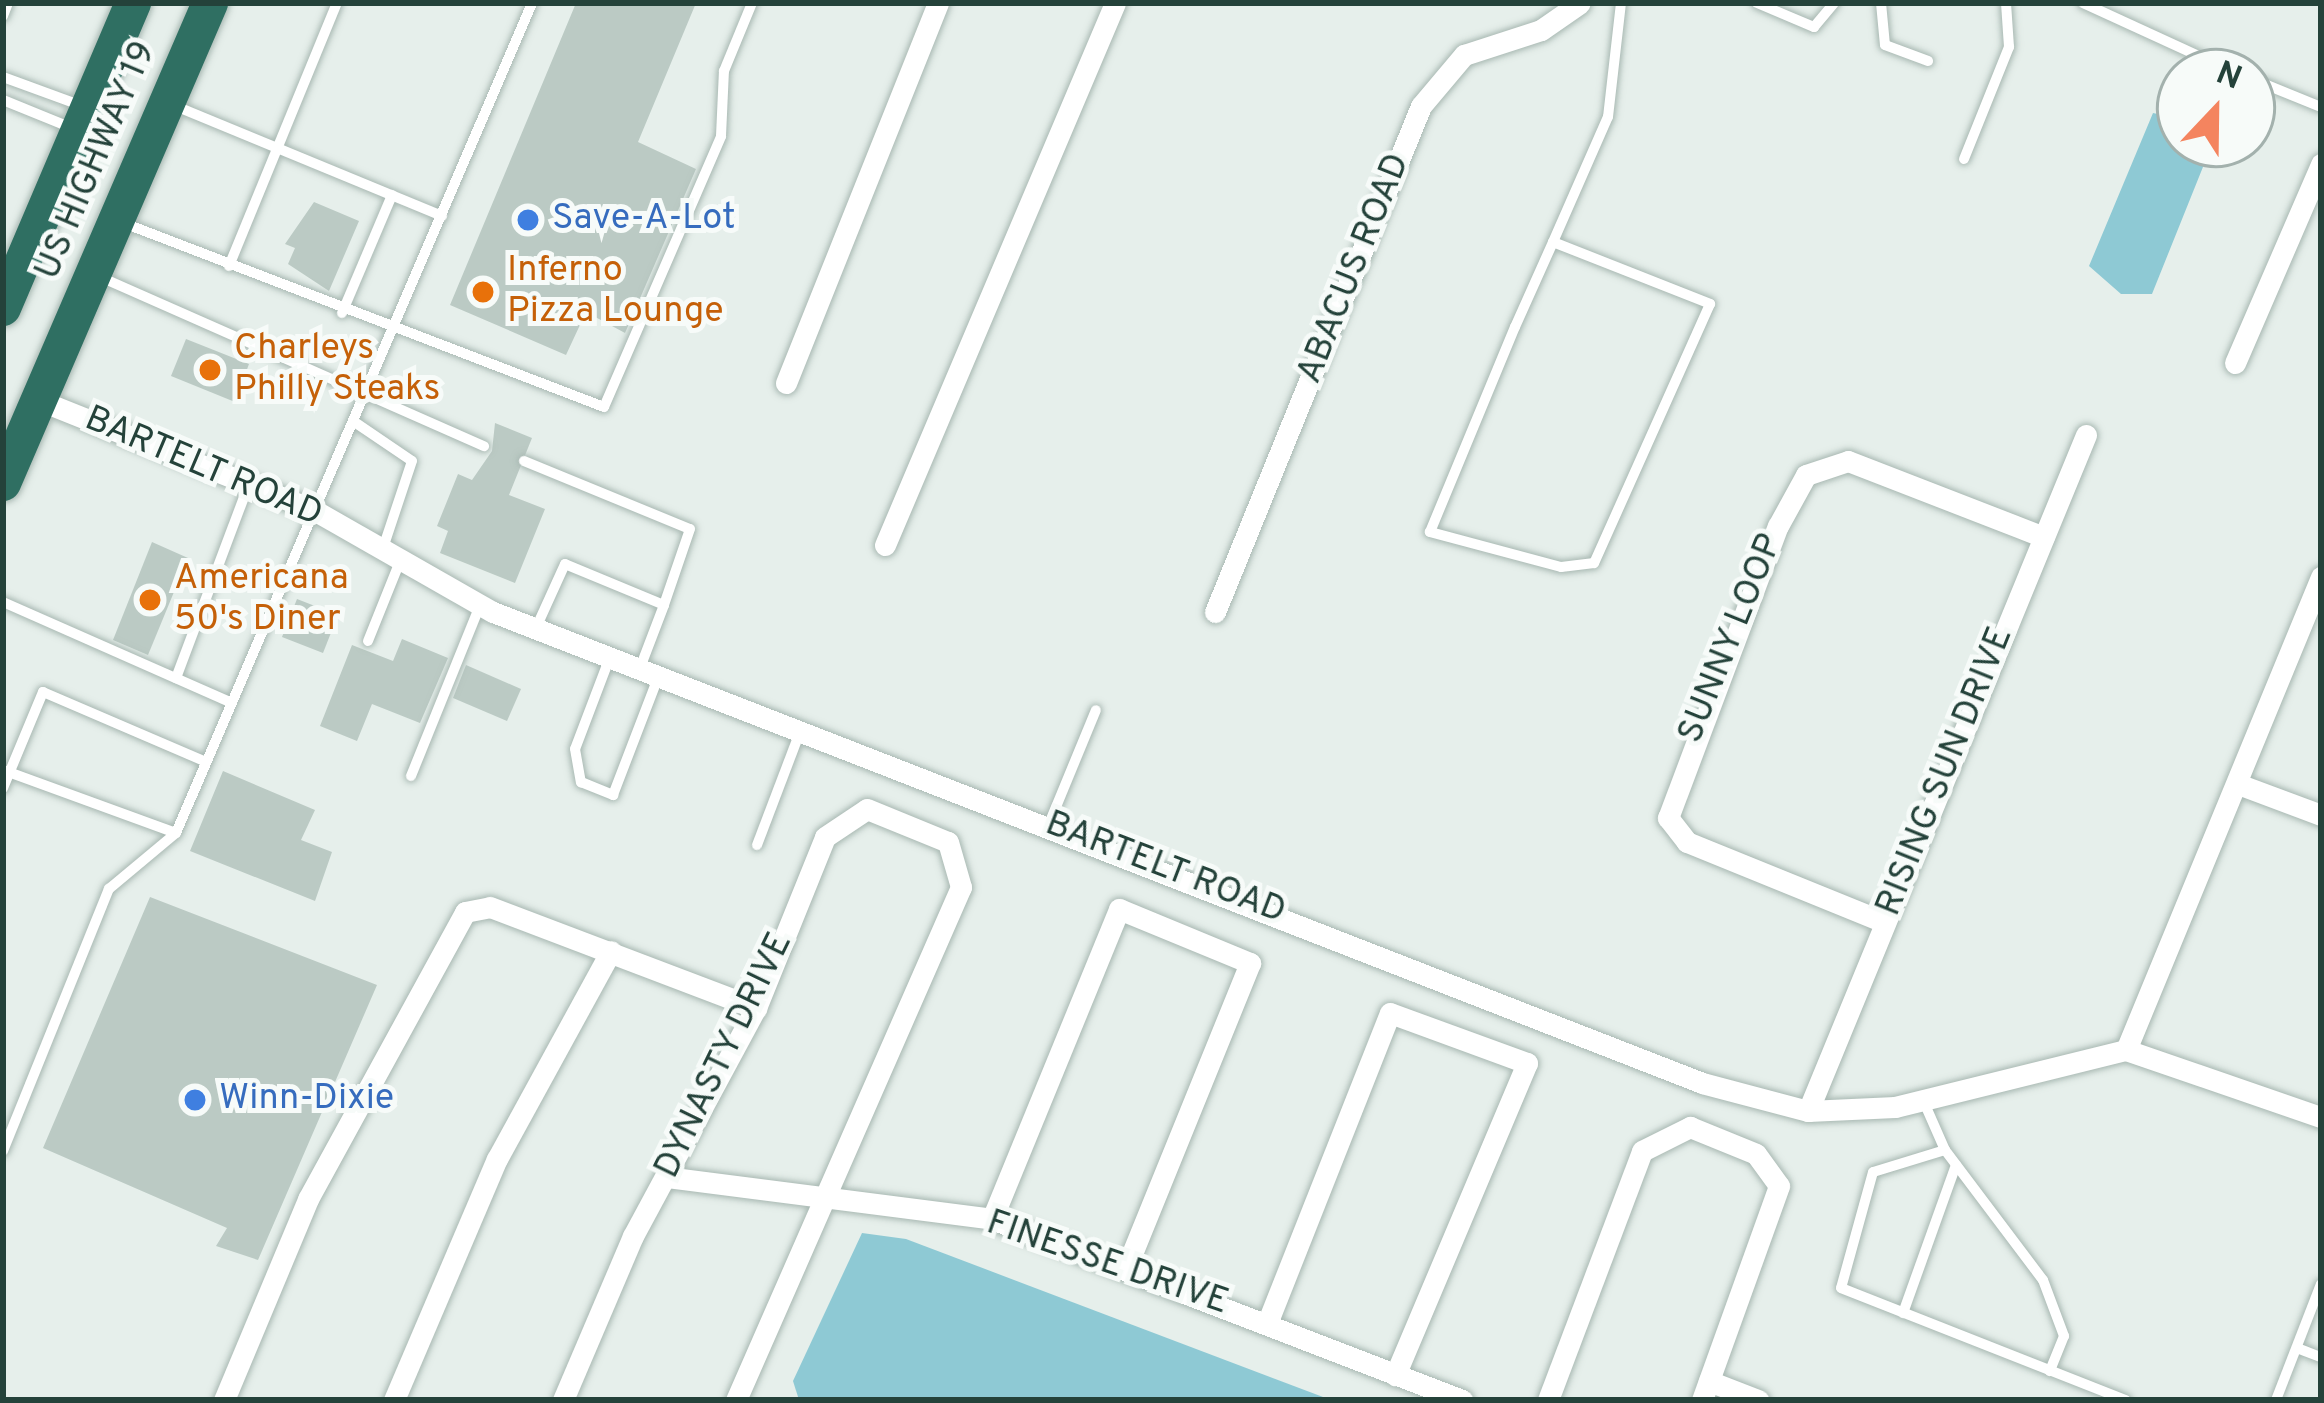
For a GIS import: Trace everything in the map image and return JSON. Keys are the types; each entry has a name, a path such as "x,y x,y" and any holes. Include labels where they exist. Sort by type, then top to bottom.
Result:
{"highway":[{"name":"US HIGHWAY 19","path":"3,308 133,3"},
{"name":"US HIGHWAY 19","path":"3,483 210,3"}],"street":[{"path":"786,383 938,3"},
{"path":"885,544 1115,3"},
{"name":"ABACUS ROAD","path":"1215,612 1421,106 1464,55 1541,31 1580,3"},
{"path":"2235,363 2321,164"},
{"name":"BARTELT ROAD","path":"41,400 314,510 390,558 536,628 1702,1082 1808,1111 1923,1100 2126,1050"},
{"name":"RISING SUN DRIVE","path":"1808,1111 2086,434"},
{"name":"SUNNY LOOP","path":"1884,922 1687,842 1668,818 1778,526 1806,475 1848,460 2044,537"},
{"path":"2321,577 2126,1050 2321,1117"},
{"path":"2238,784 2321,815"},
{"name":"DYNASTY DRIVE","path":"563,1400 666,1177 756,1008 836,821 867,809 948,842 961,887 848,1156 820,1196"},
{"path":"224,1400 392,1030 446,934 465,912 490,907 756,1008"},
{"path":"992,1219 1119,909 1250,963 1126,1269"},
{"path":"394,1400 496,1159 611,951"},
{"path":"1268,1321 1390,1013 1527,1063 1395,1375"},
{"path":"1548,1400 1642,1151 1690,1127 1756,1154 1773,1168 1778,1207 1706,1391 1758,1400"},
{"name":"FINESSE DRIVE","path":"666,1177 992,1219 1268,1321 1462,1400"},
{"path":"736,1400 820,1196"}],"lane":[{"path":"3,16 8,3"},
{"path":"229,266 337,3"},
{"path":"3,1151 109,889 176,833 532,3"},
{"path":"118,220 392,333 426,335 604,406 721,136 724,70 752,3"},
{"path":"1553,242 1710,304 1594,563 1561,567 1430,532 1553,242 1608,117 1621,3"},
{"path":"1757,3 1814,27 1834,3"},
{"path":"1881,3 1885,45 1928,61"},
{"path":"1964,159 2009,47 2006,3"},
{"path":"2083,3 2181,48"},
{"path":"3,77 83,120"},
{"path":"2276,89 2321,107"},
{"path":"3,100 83,120"},
{"path":"168,102 442,216"},
{"path":"342,313 392,195"},
{"path":"95,275 484,446"},
{"path":"353,421 412,461 368,641"},
{"path":"524,461 690,529 664,605 650,671 613,794 581,782 574,749 610,657"},
{"path":"176,678 249,484"},
{"path":"536,628 566,564 664,605"},
{"path":"3,602 232,703"},
{"path":"411,776 480,605"},
{"path":"3,788 44,692 206,762"},
{"path":"1049,824 1096,710"},
{"path":"757,845 801,729"},
{"path":"7,771 176,833"},
{"path":"1923,1100 1946,1150 2043,1280 2064,1336 2050,1371"},
{"path":"1946,1150 1874,1172 1838,1282 2126,1400"},
{"path":"1903,1312 1956,1165"},
{"path":"2276,1400 2321,1285"},
{"path":"2296,1348 2321,1357"}],"water":[{"path":"2156,114 2156,168 2203,168 2152,294 2121,294 2089,266"},
{"path":"862,1233 906,1239 1331,1400 799,1400 793,1381"}],"building":[{"path":"576,3 696,3 638,142 696,169 625,333 586,312 566,355 450,305"},
{"path":"314,202 359,221 329,291 288,264 295,248 285,244"},
{"name":"Charleys Philly Steaks","path":"186,339 249,364 235,402 171,376"},
{"path":"495,423 532,438 509,495 545,509 515,583 440,553 448,531 437,526 458,474 472,480 492,451"},
{"name":"Americana 50's Diner","path":"152,542 188,558 148,655 113,640"},
{"path":"297,599 338,615 323,653 282,637"},
{"path":"402,639 448,658 420,723 372,704 357,741 320,726 352,645 393,661"},
{"path":"466,665 521,689 507,721 453,698"},
{"path":"223,771 315,810 301,840 332,852 315,901 190,851"},
{"name":"Winn-Dixie","path":"150,897 377,985 258,1260 216,1246 227,1228 43,1148"}],"place":[{"name":"Save-A-Lot","path":"528,220"},
{"name":"Inferno Pizza Lounge","path":"483,292"},
{"name":"Charleys Philly Steaks","path":"210,370"},
{"name":"Americana 50's Diner","path":"150,600"},
{"name":"Winn-Dixie","path":"195,1100"}]}
